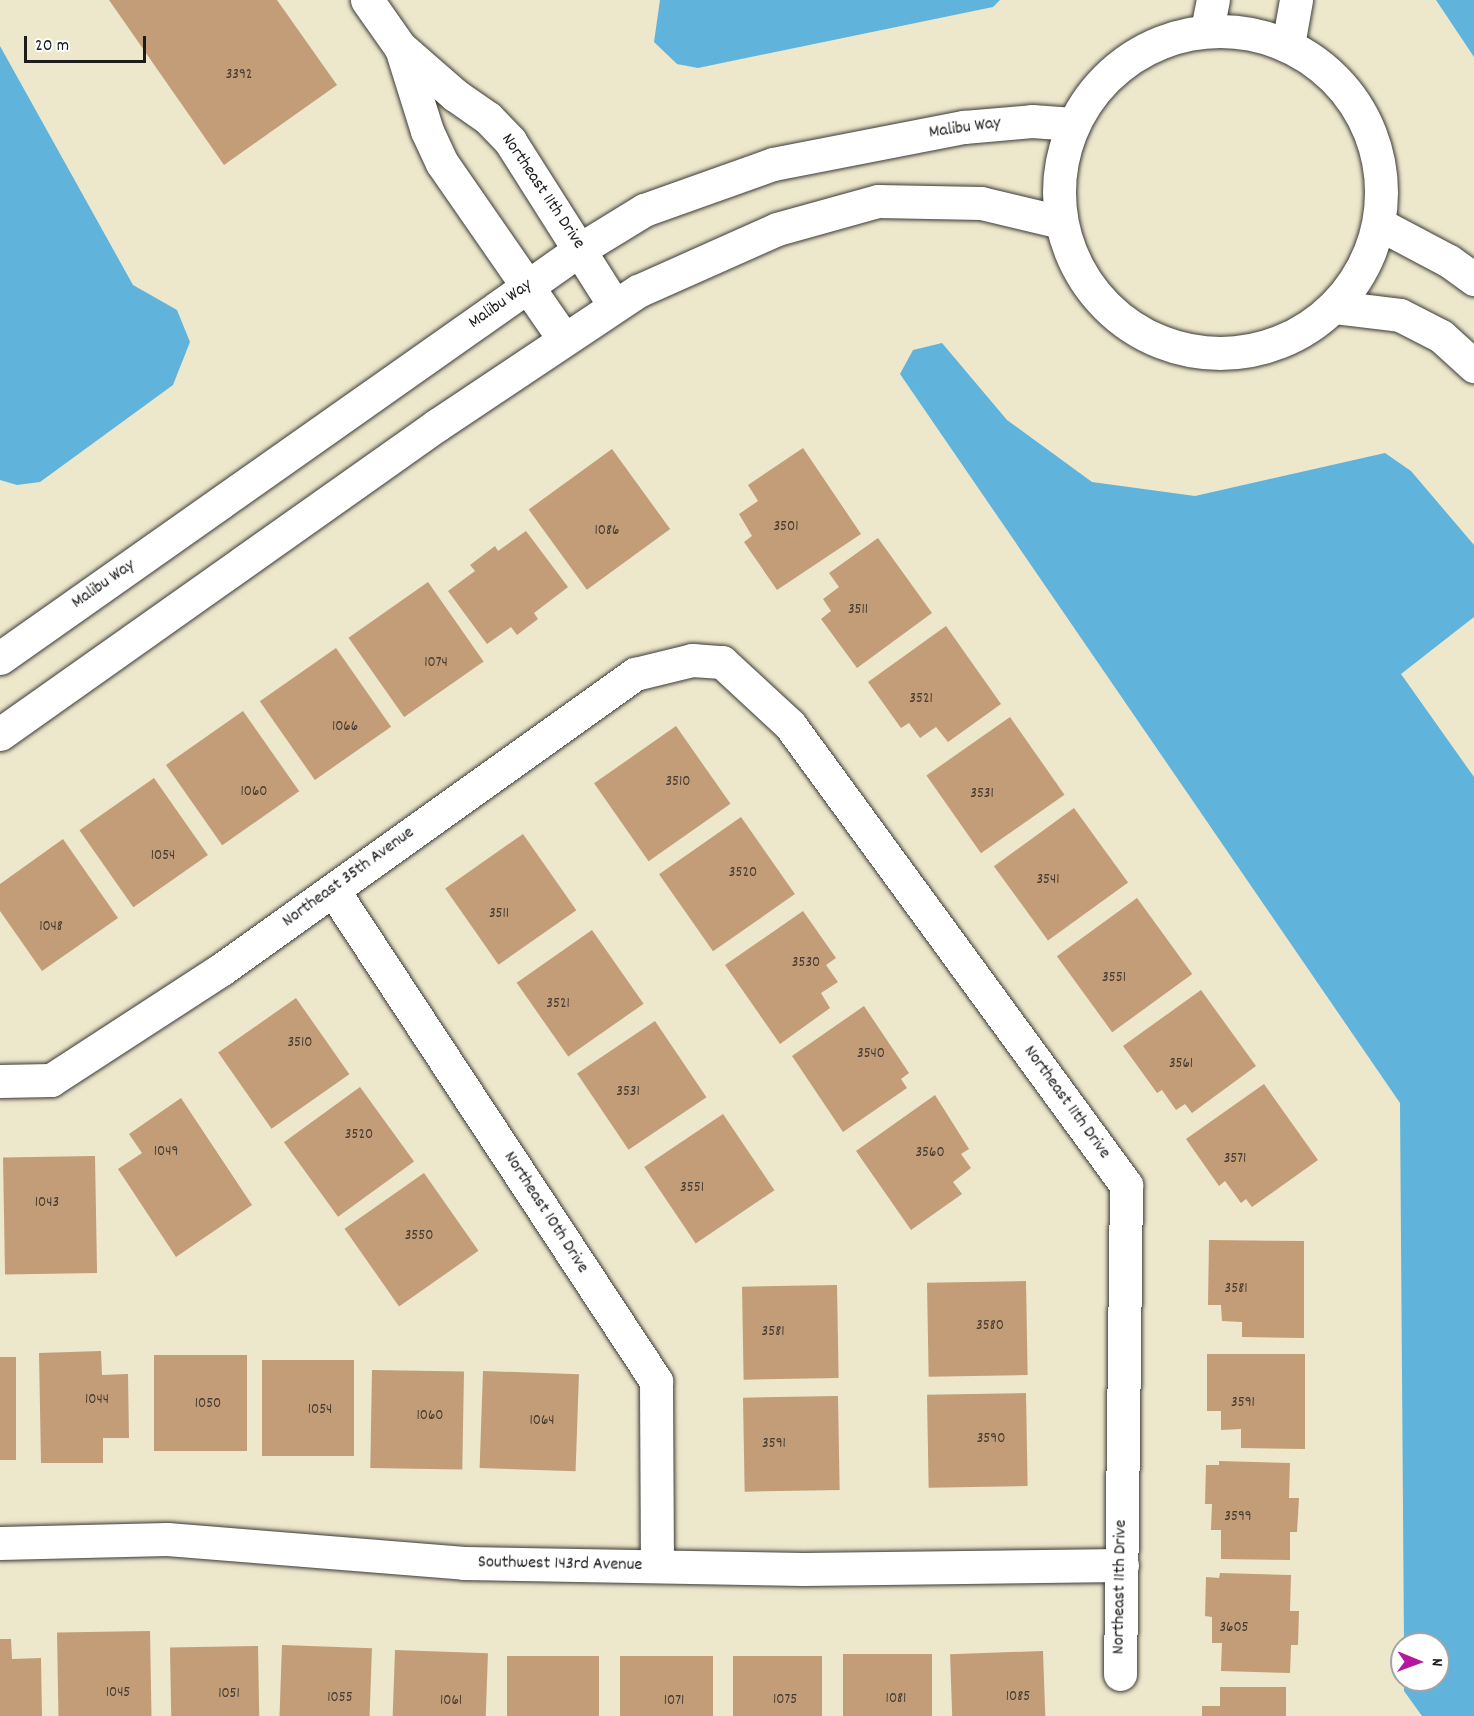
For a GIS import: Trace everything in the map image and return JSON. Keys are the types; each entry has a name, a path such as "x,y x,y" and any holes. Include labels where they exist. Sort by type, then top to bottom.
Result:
{"street":[{"name":"Northeast 11th Drive","path":"367,0 400,46 455,95 488,118 510,141 582,248 614,305"},
{"path":"1288,45 1296,0"},
{"path":"1210,15 1235,30 1288,45 1338,81 1371,133 1382,194 1379,224 1363,269 1335,307 1308,329 1276,345 1242,353 1207,354 1173,347 1141,333 1096,295 1071,256 1061,222 1058,189 1063,156 1074,124 1091,95 1114,69 1142,50 1210,15"},
{"name":"Northeast 11th Drive","path":"400,46 428,131 442,163 530,285 564,339"},
{"name":"Malibu Way","path":"0,658 582,248 644,210 773,164 964,127 1032,121 1074,124"},
{"path":"0,734 614,305 777,229 878,201 981,203 1061,222"},
{"path":"1379,224 1449,261 1474,279"},
{"path":"1335,307 1400,315 1441,336 1474,366"},
{"name":"Northeast 11th Drive","path":"692,660 722,662 790,725 1126,1185 1120,1674"},
{"name":"Northeast 35th Avenue","path":"0,1081 51,1080 222,969 635,674 692,660"},
{"name":"Northeast 10th Drive","path":"333,890 656,1381 657,1566"},
{"name":"Southwest 143rd Avenue","path":"0,1543 166,1539 464,1563 657,1566 1122,1565"}],"water":[{"path":"660,0 1000,0 993,7 698,68 677,64 654,42"},
{"path":"1436,0 1474,0 1474,57"},
{"path":"0,46 133,285 177,310 190,342 173,385 40,482 17,485 0,480"},
{"path":"942,343 1007,420 1092,482 1195,496 1385,453 1411,471 1474,545 1474,617 1401,674 1474,777 1474,1716 1422,1716 1405,1692 1450,1692 1450,1632 1404,1632 1400,1103 900,374 913,350"}],"building":[{"path":"109,0 277,0 337,85 224,165"},
{"path":"803,448 861,534 777,590 744,542 752,536 739,514 758,501 748,485"},
{"path":"612,449 670,529 587,590 529,510"},
{"path":"526,531 568,587 534,613 538,619 517,635 511,627 487,644 448,591 475,571 470,565 495,546 498,551"},
{"path":"878,538 932,613 857,668 821,619 831,611 823,599 839,587 829,573"},
{"path":"428,582 484,661 404,717 349,638"},
{"path":"946,626 1001,704 948,742 936,727 920,738 909,723 901,728 868,682"},
{"path":"336,648 391,727 315,780 260,701"},
{"path":"243,711 299,791 222,845 166,765"},
{"path":"1010,717 1064,795 981,853 926,776"},
{"path":"676,726 730,804 649,861 594,783"},
{"path":"154,778 208,855 133,907 79,830"},
{"path":"1074,808 1128,882 1048,941 994,866"},
{"path":"741,817 795,894 713,951 659,874"},
{"path":"523,834 576,910 499,965 445,888"},
{"path":"63,839 118,918 42,971 0,911 0,884"},
{"path":"1137,898 1192,974 1112,1032 1057,956"},
{"path":"803,911 836,958 826,965 838,982 821,993 830,1008 780,1044 725,965"},
{"path":"592,930 644,1004 568,1056 517,983"},
{"path":"1201,990 1256,1066 1192,1113 1185,1104 1176,1110 1162,1090 1157,1093 1123,1046"},
{"path":"296,998 349,1074 272,1129 218,1052"},
{"path":"864,1006 909,1073 901,1079 907,1088 843,1132 792,1056"},
{"path":"655,1021 706,1097 629,1150 577,1074"},
{"path":"1264,1084 1318,1160 1252,1207 1246,1199 1241,1203 1225,1181 1219,1186 1186,1139"},
{"path":"360,1087 414,1161 338,1217 284,1142"},
{"path":"935,1095 969,1149 961,1154 971,1168 953,1182 962,1194 911,1230 856,1151"},
{"path":"181,1098 252,1205 176,1257 118,1169 142,1153 129,1134"},
{"path":"723,1114 774,1190 696,1243 644,1167"},
{"path":"95,1156 97,1273 5,1275 3,1158"},
{"path":"424,1173 478,1251 399,1306 345,1229"},
{"path":"1209,1240 1304,1241 1304,1338 1242,1337 1242,1322 1222,1321 1221,1305 1208,1305"},
{"path":"1026,1281 1028,1375 929,1377 927,1283"},
{"path":"837,1285 839,1378 744,1380 742,1287"},
{"path":"101,1351 102,1375 128,1374 129,1438 103,1438 103,1463 41,1463 39,1353"},
{"path":"1207,1354 1305,1354 1305,1449 1241,1448 1241,1429 1221,1430 1221,1411 1207,1411"},
{"path":"154,1355 247,1355 247,1451 154,1451"},
{"path":"0,1357 16,1357 16,1460 0,1460"},
{"path":"262,1360 354,1360 354,1456 262,1456"},
{"path":"372,1370 464,1372 462,1470 370,1468"},
{"path":"483,1371 579,1374 576,1471 480,1468"},
{"path":"1026,1393 1028,1486 929,1488 927,1395"},
{"path":"838,1396 840,1490 745,1492 743,1398"},
{"path":"1219,1461 1290,1463 1289,1498 1299,1498 1297,1532 1290,1532 1290,1560 1221,1559 1221,1530 1211,1530 1212,1504 1205,1504 1206,1465 1219,1465"},
{"path":"1220,1573 1291,1575 1290,1611 1299,1611 1298,1645 1291,1645 1290,1673 1221,1671 1222,1643 1212,1643 1212,1617 1205,1616 1206,1577 1219,1578"},
{"path":"150,1631 151,1716 58,1716 57,1633"},
{"path":"0,1639 11,1639 12,1659 41,1658 42,1716 0,1716"},
{"path":"282,1645 372,1648 370,1716 280,1716"},
{"path":"258,1646 259,1716 171,1716 170,1648"},
{"path":"395,1650 488,1653 486,1716 393,1716"},
{"path":"1043,1651 1045,1716 952,1716 950,1654"},
{"path":"843,1654 932,1654 932,1716 843,1716"},
{"path":"507,1656 599,1656 599,1716 507,1716"},
{"path":"620,1656 713,1656 713,1716 620,1716"},
{"path":"733,1656 822,1656 822,1716 733,1716"},
{"path":"1220,1687 1286,1687 1286,1716 1202,1716 1202,1706 1220,1706"}]}
